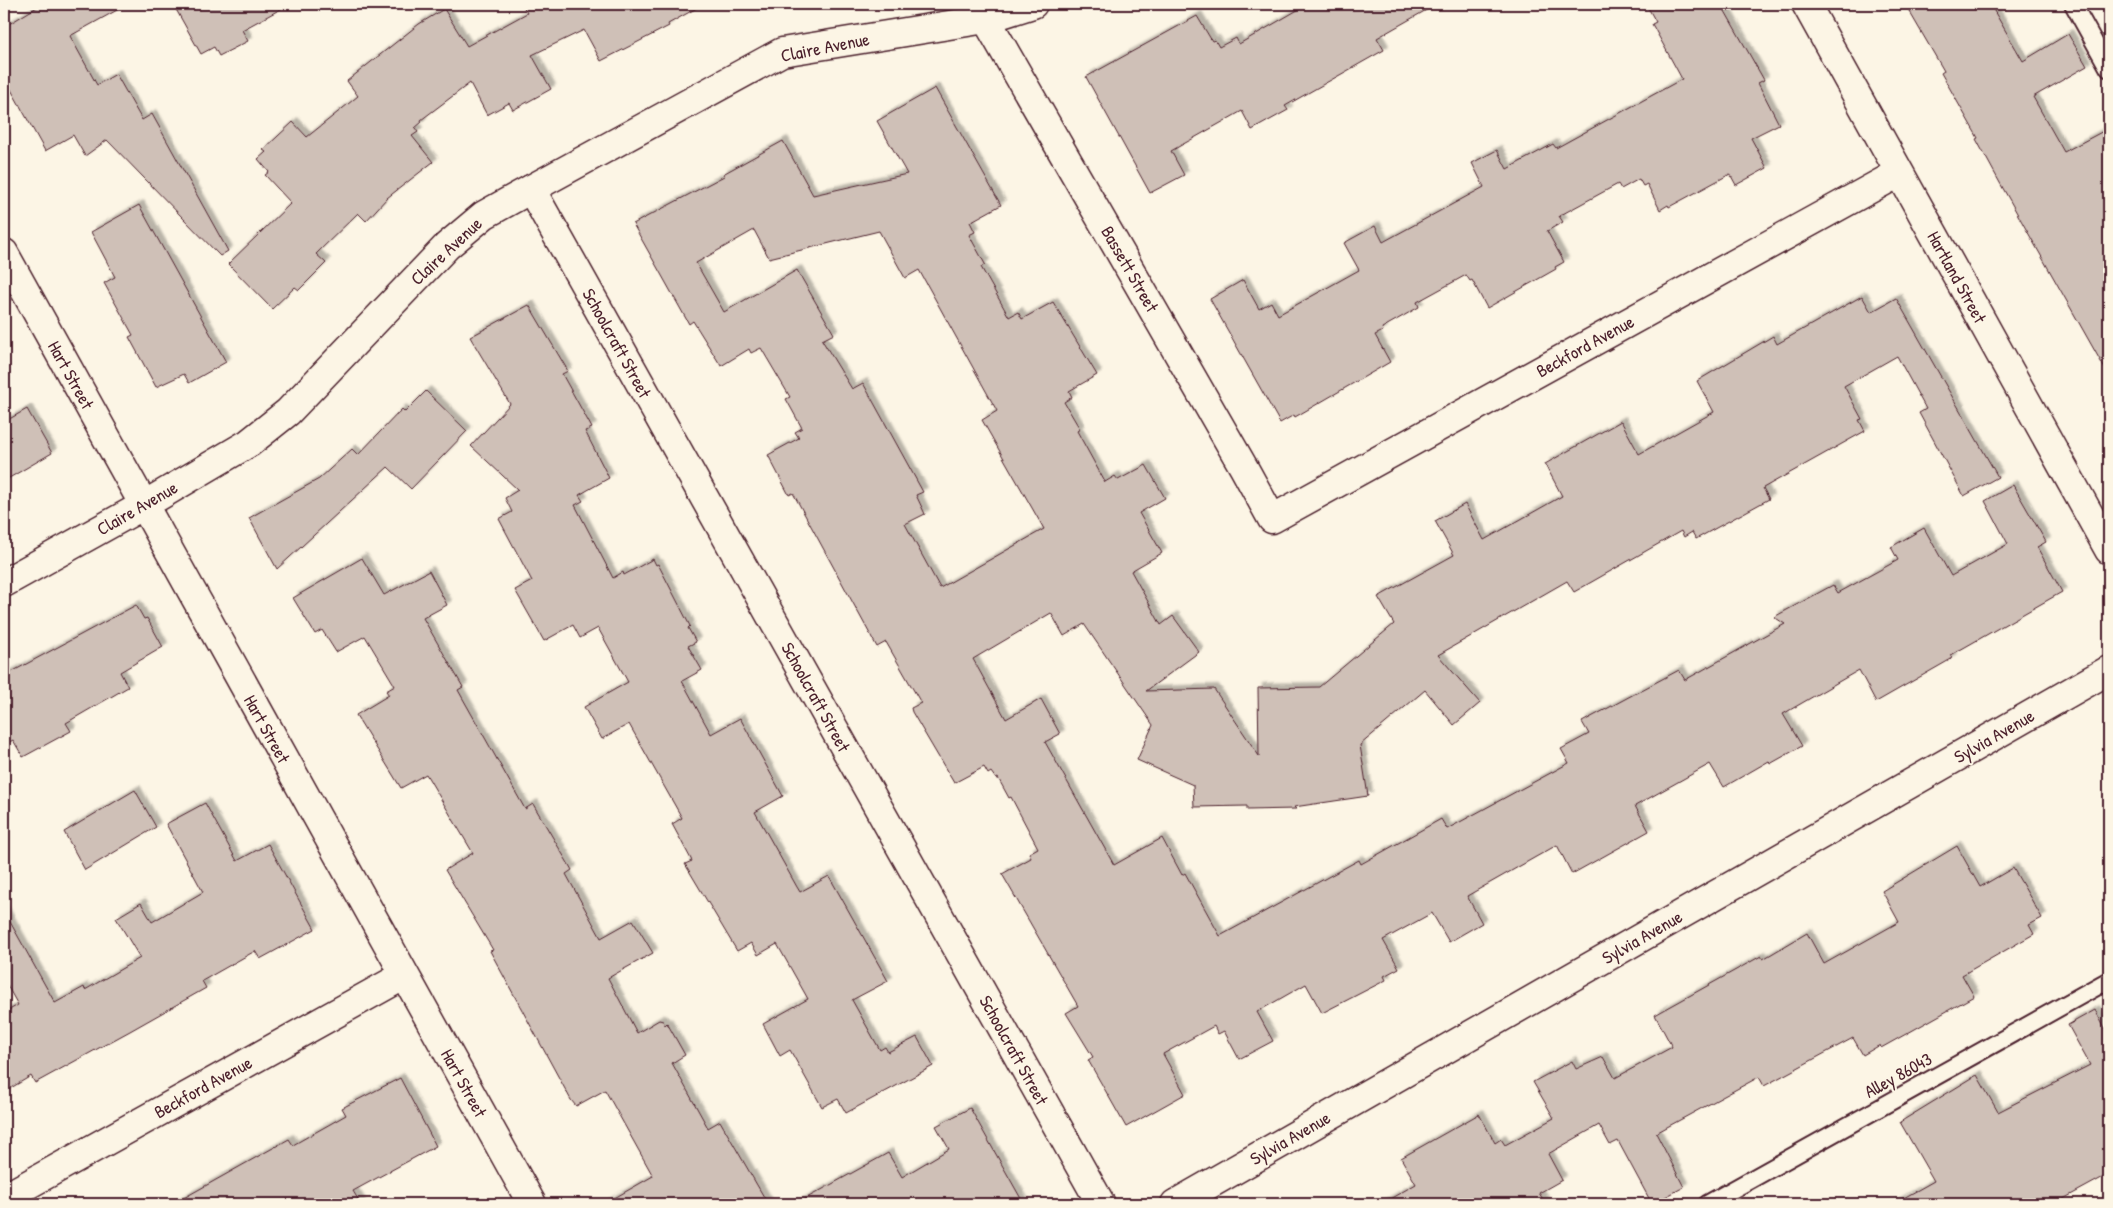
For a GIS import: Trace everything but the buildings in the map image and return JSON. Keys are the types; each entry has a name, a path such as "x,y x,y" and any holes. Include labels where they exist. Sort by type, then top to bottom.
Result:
{"street":[{"name":"Claire Avenue","path":"4,583 144,505 249,443 288,412 447,246 484,215 530,189 782,52 986,19 1033,4"},
{"name":"Hartland Street","path":"1806,4 2109,550"},
{"name":"Bassett Street","path":"986,19 1240,459 1272,519"},
{"name":"Beckford Avenue","path":"1272,519 1899,173"},
{"name":"Schoolcraft Street","path":"530,189 1101,1204"},
{"name":"Hart Street","path":"4,253 403,976 532,1204"},
{"name":"Sylvia Avenue","path":"1175,1204 2109,670"},
{"name":"Beckford Avenue","path":"4,1198 403,976"}],"lane":[{"path":"2073,4 2109,69"},
{"name":"Alley 86043","path":"1707,1204 2109,980"}]}
